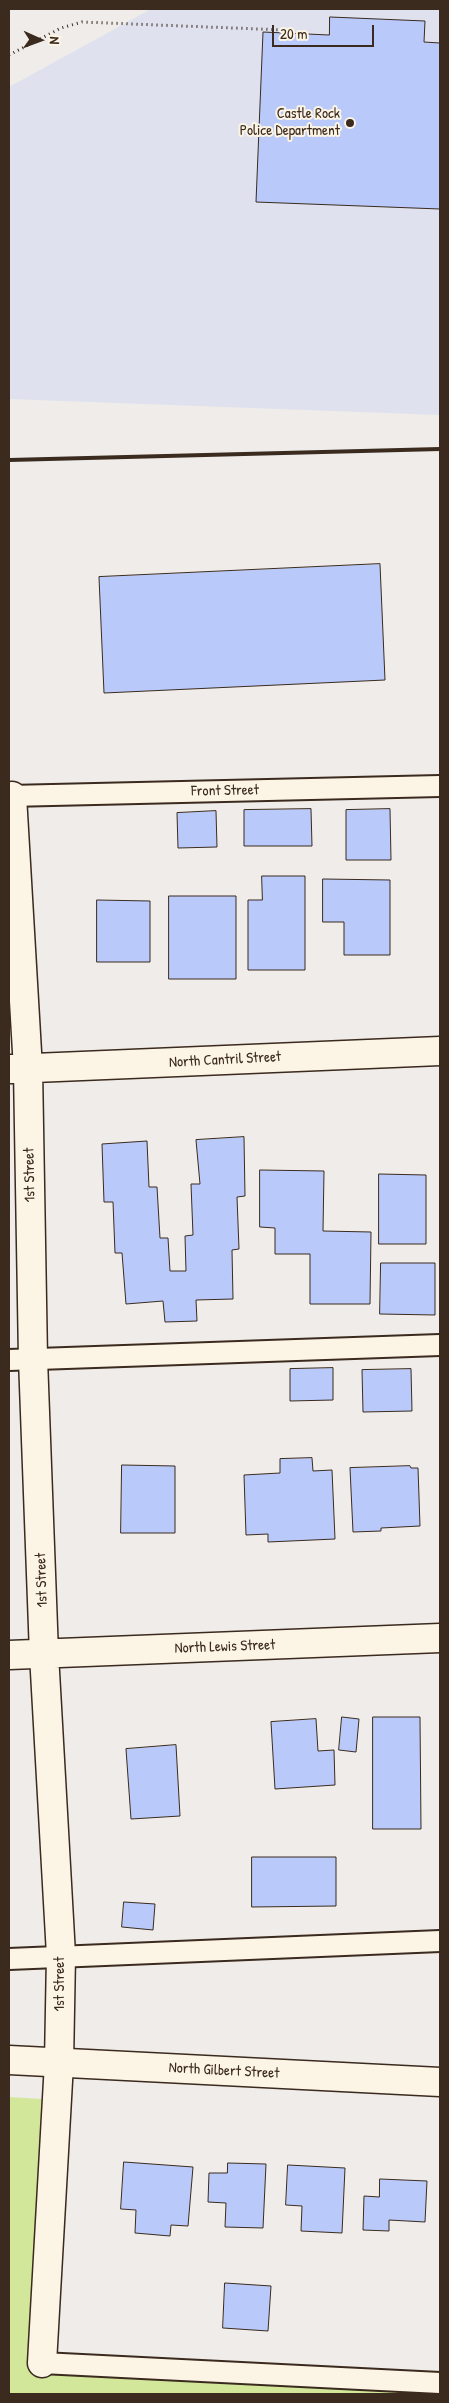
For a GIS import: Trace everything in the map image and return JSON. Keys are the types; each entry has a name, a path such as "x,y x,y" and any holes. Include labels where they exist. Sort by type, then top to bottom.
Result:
{"street":[{"name":"1st Street","path":"10,796 18,1069 21,1359 44,1654 61,1955 59,2063 42,2363"},
{"name":"North Cantril Street","path":"18,1069 440,1051"},
{"name":"North Lewis Street","path":"9,1655 440,1638"},
{"name":"North Gilbert Street","path":"9,2060 440,2082"}],"lane":[{"name":"Front Street","path":"10,796 440,786"},
{"path":"21,1359 440,1345"},
{"path":"9,1959 61,1955 440,1941"},
{"path":"42,2363 440,2382"}],"path":[{"path":"9,55 61,28 82,22 284,30"}],"shaded area":[{"path":"151,9 440,9 440,415 9,399 9,87"}],"green space":[{"path":"9,2097 57,2100 42,2363 440,2383 440,2394 9,2394"}],"building":[{"name":"Castle Rock Police Department","path":"330,17 425,21 424,42 440,43 440,209 256,202 263,32 329,35"},
{"path":"380,564 385,680 104,693 99,577"},
{"path":"311,809 312,846 244,846 244,810"},
{"path":"390,809 391,860 346,860 346,810"},
{"path":"216,811 217,847 178,848 177,813"},
{"path":"262,876 305,876 305,970 248,970 248,900 262,900"},
{"path":"323,879 390,880 390,955 344,955 344,922 323,922"},
{"path":"169,896 236,896 236,979 169,979"},
{"path":"97,900 150,901 150,962 97,962"},
{"path":"244,1137 245,1196 237,1197 239,1249 232,1250 233,1299 196,1300 197,1321 165,1322 163,1301 126,1304 122,1253 115,1253 113,1202 104,1202 102,1144 147,1141 149,1187 157,1187 160,1238 168,1238 170,1271 186,1271 185,1236 193,1235 191,1184 200,1184 196,1140"},
{"path":"260,1170 324,1171 323,1231 371,1232 370,1304 310,1304 310,1254 275,1254 275,1228 260,1227"},
{"path":"379,1174 426,1175 426,1244 379,1244"},
{"path":"381,1263 435,1263 435,1315 380,1314"},
{"path":"333,1368 333,1400 290,1401 290,1369"},
{"path":"411,1369 412,1411 363,1412 362,1370"},
{"path":"312,1458 313,1471 332,1470 335,1539 268,1542 268,1534 246,1535 244,1475 280,1473 280,1459"},
{"path":"122,1465 175,1466 175,1533 121,1533"},
{"path":"410,1466 411,1468 418,1468 420,1526 381,1528 381,1531 353,1532 350,1468"},
{"path":"342,1717 359,1719 356,1752 339,1750"},
{"path":"373,1717 420,1717 421,1829 373,1829"},
{"path":"316,1719 318,1751 334,1750 335,1785 275,1789 271,1722"},
{"path":"176,1745 180,1816 131,1819 126,1749"},
{"path":"252,1857 336,1857 336,1906 252,1907"},
{"path":"124,1902 155,1904 153,1930 122,1927"},
{"path":"124,2162 193,2167 188,2226 171,2225 170,2236 135,2233 136,2210 121,2209"},
{"path":"228,2163 266,2164 263,2228 225,2227 226,2203 208,2202 209,2173 227,2173"},
{"path":"288,2165 345,2168 342,2233 301,2231 302,2206 286,2205"},
{"path":"380,2179 427,2181 425,2222 389,2220 389,2231 363,2230 364,2196 379,2197"},
{"path":"225,2283 271,2286 268,2331 223,2328"}],"railway":[{"path":"9,460 440,449"}],"place":[{"name":"Castle Rock Police Department","path":"350,123"}]}
